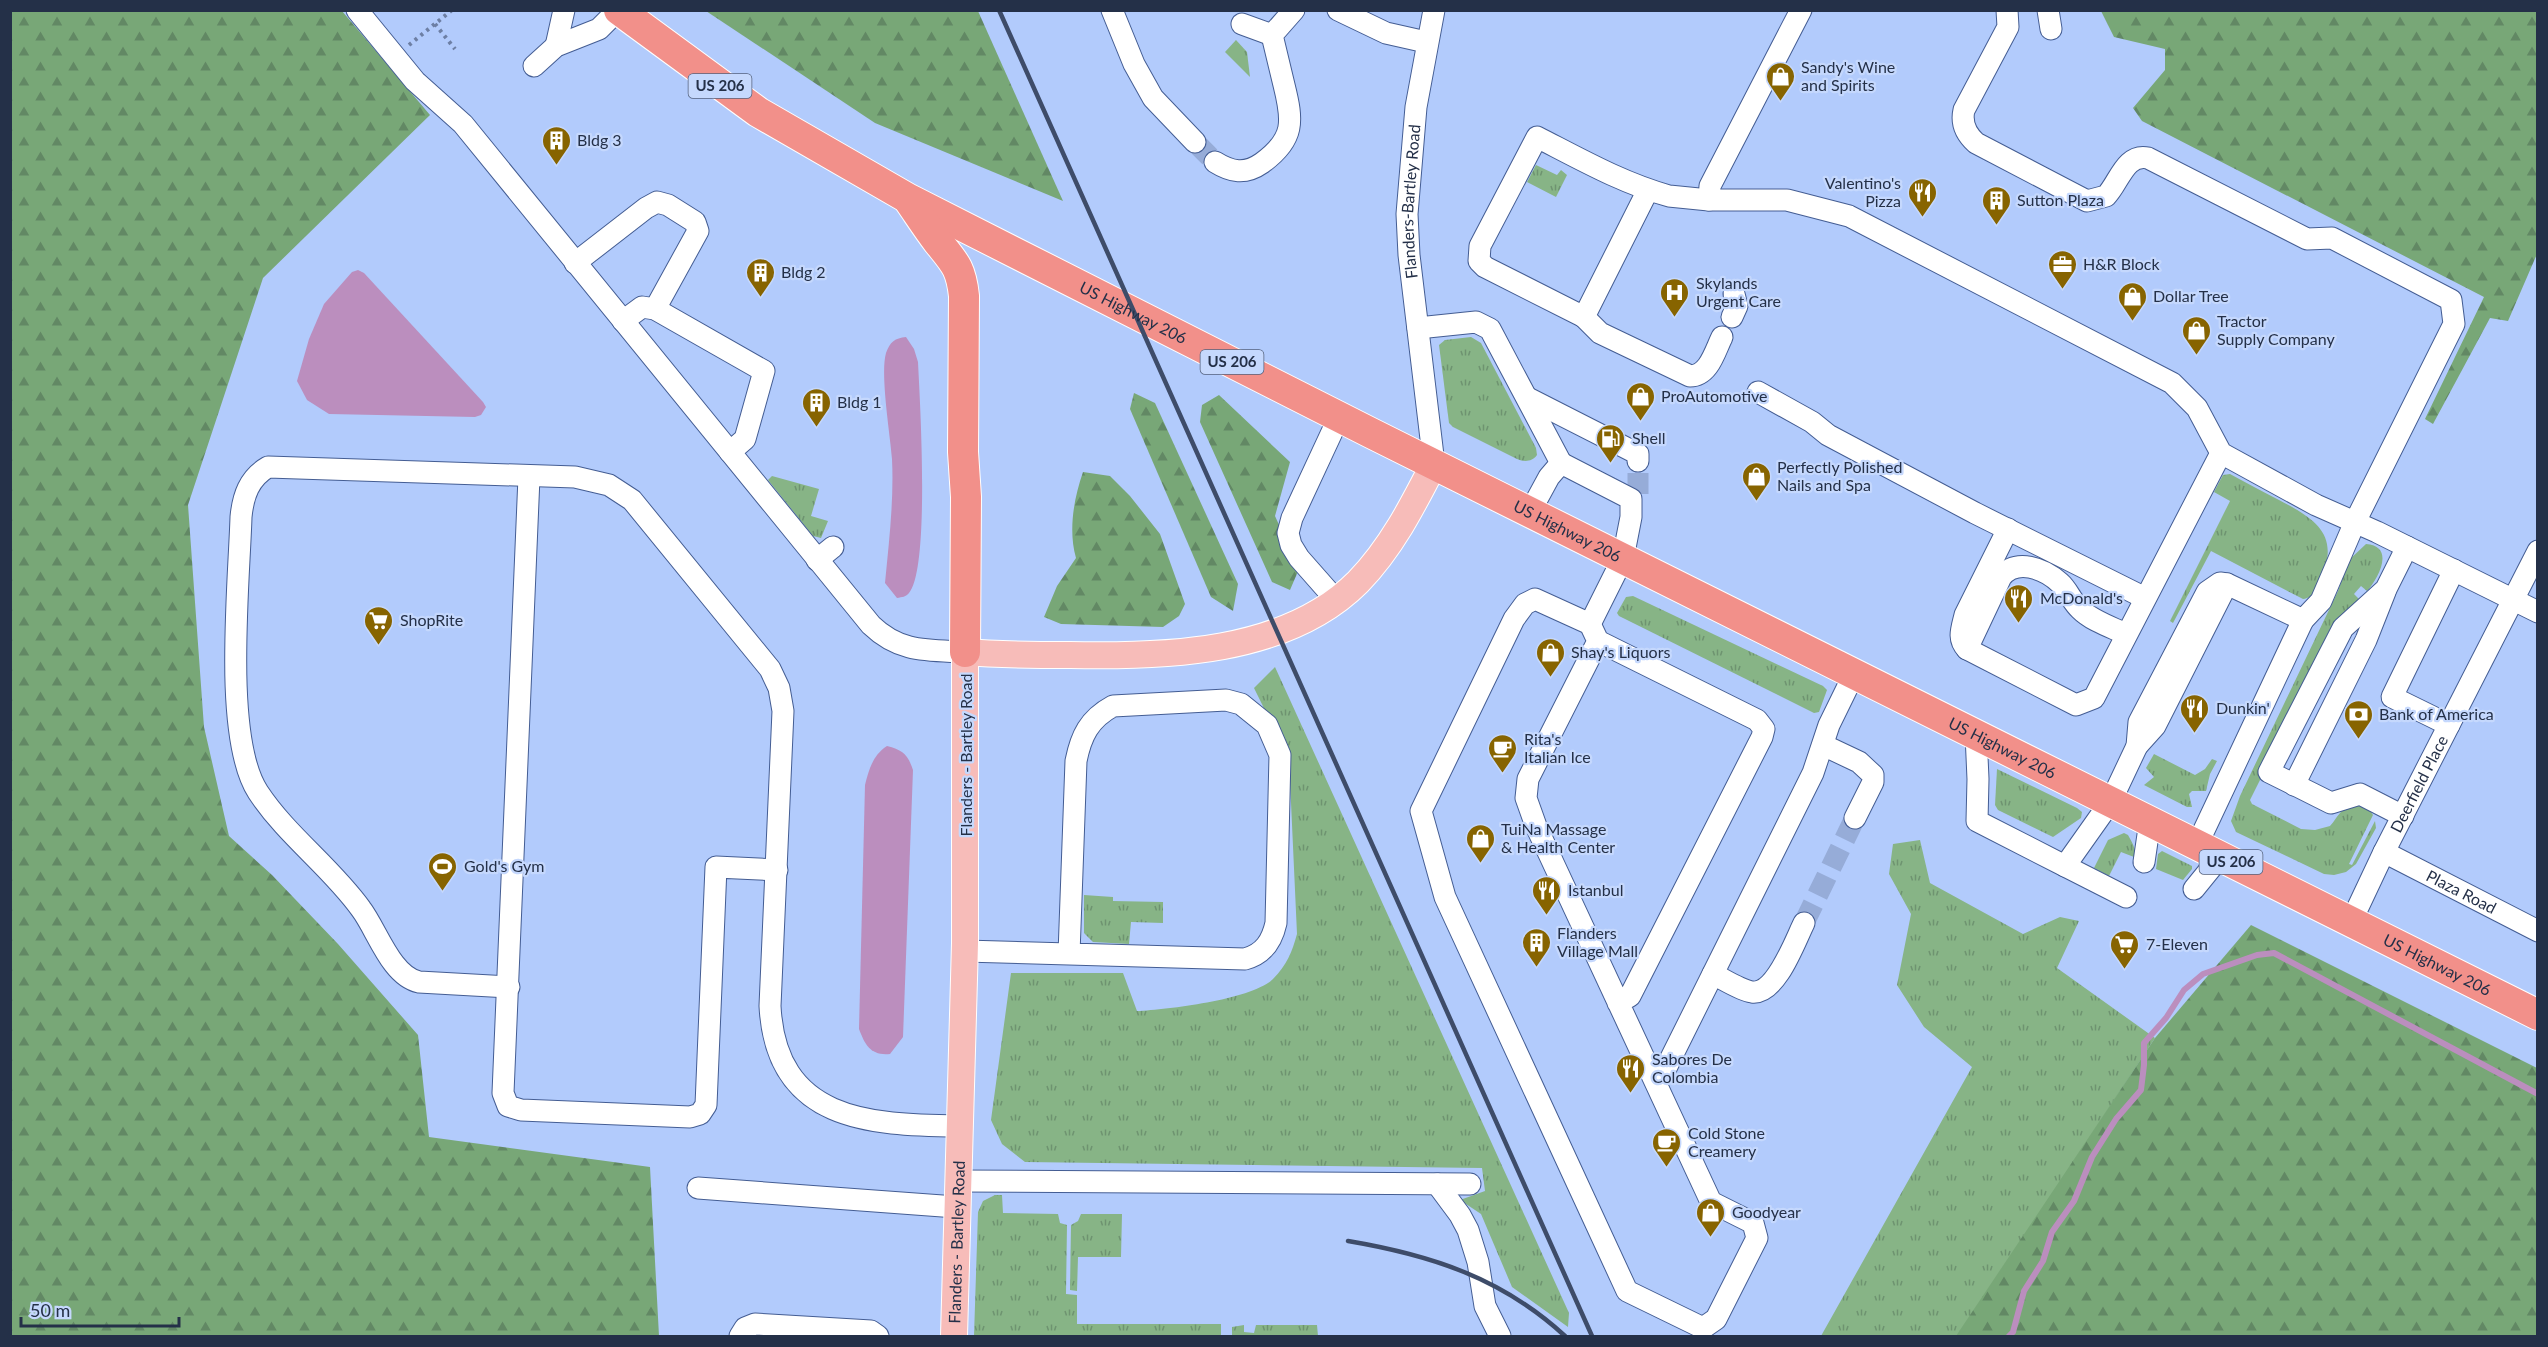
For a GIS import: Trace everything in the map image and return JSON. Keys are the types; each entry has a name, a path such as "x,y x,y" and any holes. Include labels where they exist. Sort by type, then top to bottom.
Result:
{"highway":[{"name":"US Highway 206","path":"619,10 758,112 909,199 1339,417 2538,1016"},
{"path":"909,199 938,243 953,259 963,289 963,452 966,497 965,652"}],"main road":[{"name":"Flanders - Bartley Road","path":"954,1336 965,951 965,652 1125,656 1194,651 1229,645 1278,630 1324,609 1356,584 1386,549 1409,513 1434,464"}],"street":[{"path":"357,10 415,81 463,124 730,452 825,554 864,618 892,642 909,648 965,652"},
{"path":"556,46 564,10"},
{"path":"534,66 556,46 599,29 619,10"},
{"path":"1112,10 1134,64 1153,98 1195,142"},
{"path":"1272,35 1294,10"},
{"path":"1338,10 1386,33 1426,42"},
{"name":"Flanders-Bartley Road","path":"1434,10 1426,42 1410,151 1407,214 1409,255 1434,464"},
{"path":"1709,200 1710,186 1801,10"},
{"path":"2007,10 2008,27 1964,110 1965,129 1976,143 2087,201 2106,196 2131,161 2140,157 2148,158 2307,239 2332,238 2451,300 2454,324 2355,522 2321,601 2303,620 2194,889"},
{"path":"1242,24 1272,35"},
{"path":"1215,162 1237,172 1253,168 1271,154 1289,130 1291,113 1272,35"},
{"path":"1722,337 1705,370 1696,376 1690,376 1600,333 1584,317 1485,267 1479,261 1480,246 1537,137 1631,184 1675,198 1786,200 1823,208 1870,225 2172,383 2197,408 2221,453 2316,505 2538,612"},
{"path":"1584,317 1648,190"},
{"path":"575,263 646,208 657,202 668,205 693,220 698,231 655,309"},
{"path":"1732,317 1737,306 1734,294"},
{"path":"623,321 642,307 655,309 764,371 744,439 730,452"},
{"path":"1418,328 1467,322 1486,325 1493,332 1561,463 1635,497 1623,558 1594,632 1528,779 1526,791 1529,807 1540,836 1618,1003 1712,1202 1753,1223 1757,1238 1716,1319 1702,1328 1627,1291 1445,897 1421,811 1514,619 1524,604 1530,600 1540,600 1594,632 1757,720 1764,729 1762,737 1630,996 1618,1003"},
{"path":"1758,392 1812,422 1828,435 2145,598"},
{"path":"1528,398 1638,453 1638,461"},
{"path":"1336,600 1299,558 1288,533 1292,518 1339,417"},
{"path":"2008,529 1965,615 1961,638 1967,649 2076,705 2094,698 2221,453"},
{"path":"1530,512 1549,477 1561,463"},
{"path":"509,987 419,982 408,977 382,946 361,907 291,832 257,791 249,775 238,724 236,652 241,517 243,501 254,477 268,467 589,479 609,485 625,494 773,673 779,688 783,711 771,1020 777,1048 788,1070 818,1103 854,1117 883,1122 959,1126"},
{"path":"529,477 522,859 509,987 503,1093 508,1106 521,1110 695,1116 700,1114 706,1105 716,867 777,870"},
{"path":"2403,816 2360,794 2331,803 2269,772 2343,628 2386,589 2407,547"},
{"name":"Deerfield Place","path":"2351,922 2384,852 2538,551"},
{"path":"1967,649 2001,577 2018,566 2036,569 2059,582 2079,609 2126,634"},
{"path":"2449,725 2392,697 2454,570"},
{"path":"2065,866 2111,801 2137,746 2139,723 2201,600 2220,583 2227,584 2303,620"},
{"path":"1653,1076 1666,1068 1813,773 1854,674"},
{"path":"965,951 1069,954 1245,959 1254,957 1265,948 1276,923 1280,754 1267,725 1256,713 1242,704 1226,700 1199,700 1113,706 1095,718 1083,734 1076,761 1069,954"},
{"path":"1976,734 1977,821 2126,897"},
{"path":"1823,745 1859,762 1873,775 1873,782 1855,818"},
{"path":"2144,862 2150,821"},
{"name":"Plaza Road","path":"2384,852 2538,931"},
{"path":"1713,974 1752,992 1766,989 1776,978 1804,923"},
{"path":"957,1181 1470,1184"},
{"path":"1437,1184 1468,1230 1478,1262 1485,1306 1500,1336"},
{"path":"698,1188 956,1207"},
{"path":"740,1336 745,1328 755,1324 874,1334"}],"path":[{"path":"406,48 452,10"},
{"path":"435,24 455,50"}],"green space":[{"path":"10,11 342,11 430,115 263,278 188,505 204,727 229,836 272,875 338,944 418,1035 429,1137 650,1167 659,1336 11,1336"},
{"path":"706,11 978,11 1063,201 875,123"},
{"path":"2101,11 2537,11 2537,254 2508,321 2490,318 2433,424 2425,419 2484,297 2142,121 2133,108 2165,70 2165,49 2114,37"},
{"path":"1236,40 1247,52 1250,77 1225,52"},
{"path":"1536,165 1557,175 1561,170 1567,175 1556,197 1527,182"},
{"path":"1471,337 1481,343 1536,448 1537,455 1533,459 1525,461 1517,459 1449,423 1439,345 1445,340"},
{"path":"1134,393 1155,403 1238,584 1233,611 1211,597 1130,409"},
{"path":"1219,395 1290,462 1275,516 1299,569 1290,590 1272,582 1200,422 1202,405"},
{"path":"1083,472 1110,476 1130,496 1160,534 1185,604 1179,616 1163,627 1061,624 1044,617 1057,586 1076,558 1072,525 1077,492"},
{"path":"2230,474 2303,513 2320,529 2328,549 2322,576 2313,594 2303,599 2211,551 2173,623 2170,621 2230,501 2214,492 2223,475"},
{"path":"772,476 819,489 811,516 828,521 821,538 813,536 768,480"},
{"path":"2366,544 2380,550 2382,557 2382,564 2376,579 2367,591 2361,586 2354,594 2359,599 2337,626 2250,800 2252,804 2301,829 2315,830 2330,826 2341,812 2351,806 2364,807 2373,815 2349,864 2352,865 2375,821 2376,828 2356,864 2346,872 2334,875 2324,874 2236,832 2231,821 2240,796 2338,591 2349,560"},
{"path":"1633,596 1823,686 1827,690 1819,712 1814,713 1619,616 1617,613 1626,597"},
{"path":"1275,667 1569,1313 1568,1327 1512,1287 1481,1214 1460,1200 1485,1191 1482,1168 1025,1162 1002,1144 991,1120 1011,973 1123,973 1137,1011 1208,1002 1247,993 1273,979 1285,963 1297,934 1289,759 1254,688"},
{"path":"2154,754 2195,775 2205,769 2212,759 2217,761 2210,774 2206,791 2192,791 2189,794 2192,807 2187,807 2144,785 2154,777 2146,768"},
{"path":"1997,769 2077,808 2082,812 2081,818 2053,837 1998,810 1995,805"},
{"path":"2124,833 2128,835 2134,846 2134,857 2121,852 2109,876 2094,868 2108,840"},
{"path":"1920,840 1930,883 2023,934 2060,917 2079,921 2057,968 2155,1038 1961,1333 1956,1336 1821,1336 1972,1067 1924,1027 1897,985 1911,914 1889,874 1893,844"},
{"path":"2162,851 2192,866 2183,880 2156,869 2158,854"},
{"path":"1084,895 1113,897 1113,901 1163,902 1163,923 1131,922 1129,944 1093,942 1084,933"},
{"path":"2251,925 2537,1068 2537,1336 1956,1336 2155,1038"},
{"path":"995,1195 1002,1195 1003,1213 1058,1214 1060,1223 1067,1225 1066,1294 1077,1295 1077,1324 1221,1324 1221,1336 974,1336 978,1212 983,1201"},
{"path":"1081,1214 1122,1214 1121,1257 1078,1257 1077,1291 1070,1290 1071,1225 1078,1221"},
{"path":"1244,1325 1244,1332 1254,1333 1256,1325 1317,1325 1318,1336 1232,1336 1232,1327"}],"shaded area":[{"path":"358,270 364,273 483,402 486,407 481,415 475,417 329,414 307,400 297,381 309,339 324,304 352,272"},
{"path":"906,337 914,349 918,362 922,446 922,519 920,552 915,578 909,593 897,598 885,583 891,521 892,459 884,363 891,343"},
{"path":"887,746 904,754 913,770 903,1037 890,1054 883,1054 870,1048 859,1029 865,785 875,758"}],"waterway":[{"path":"2009,1336 2013,1332 2024,1291 2043,1261 2052,1232 2074,1201 2092,1157 2116,1119 2141,1090 2144,1043 2166,1018 2184,990 2203,974 2257,955 2274,953 2538,1094"}],"tunnel":[{"path":"1195,142 1215,162"},
{"path":"1638,461 1638,494"},
{"path":"1804,923 1855,818"}],"railway":[{"path":"999,10 1592,1336"},
{"path":"1348,1241 1408,1254 1464,1272 1516,1299 1565,1336"}],"place":[{"name":"Sandy's Wine and Spirits","path":"1780,102"},
{"name":"Bldg 3","path":"556,166"},
{"name":"Valentino's Pizza","path":"1922,218"},
{"name":"Sutton Plaza","path":"1996,226"},
{"name":"H&R Block","path":"2062,290"},
{"name":"Bldg 2","path":"760,298"},
{"name":"Skylands Urgent Care","path":"1675,318"},
{"name":"Dollar Tree","path":"2132,322"},
{"name":"Tractor Supply Company","path":"2196,356"},
{"name":"ProAutomotive","path":"1640,422"},
{"name":"Bldg 1","path":"816,428"},
{"name":"Shell","path":"1611,464"},
{"name":"Perfectly Polished Nails and Spa","path":"1756,502"},
{"name":"McDonald's","path":"2019,624"},
{"name":"ShopRite","path":"379,646"},
{"name":"Shay's Liquors","path":"1550,678"},
{"name":"Dunkin'","path":"2195,734"},
{"name":"Bank of America","path":"2358,740"},
{"name":"Rita's Italian Ice","path":"1503,774"},
{"name":"TuiNa Massage & Health Center","path":"1480,864"},
{"name":"Gold's Gym","path":"443,892"},
{"name":"Istanbul","path":"1547,916"},
{"name":"Flanders Village Mall","path":"1536,968"},
{"name":"7-Eleven","path":"2125,970"},
{"name":"Sabores De Colombia","path":"1631,1094"},
{"name":"Cold Stone Creamery","path":"1667,1168"},
{"name":"Goodyear","path":"1711,1238"}]}
